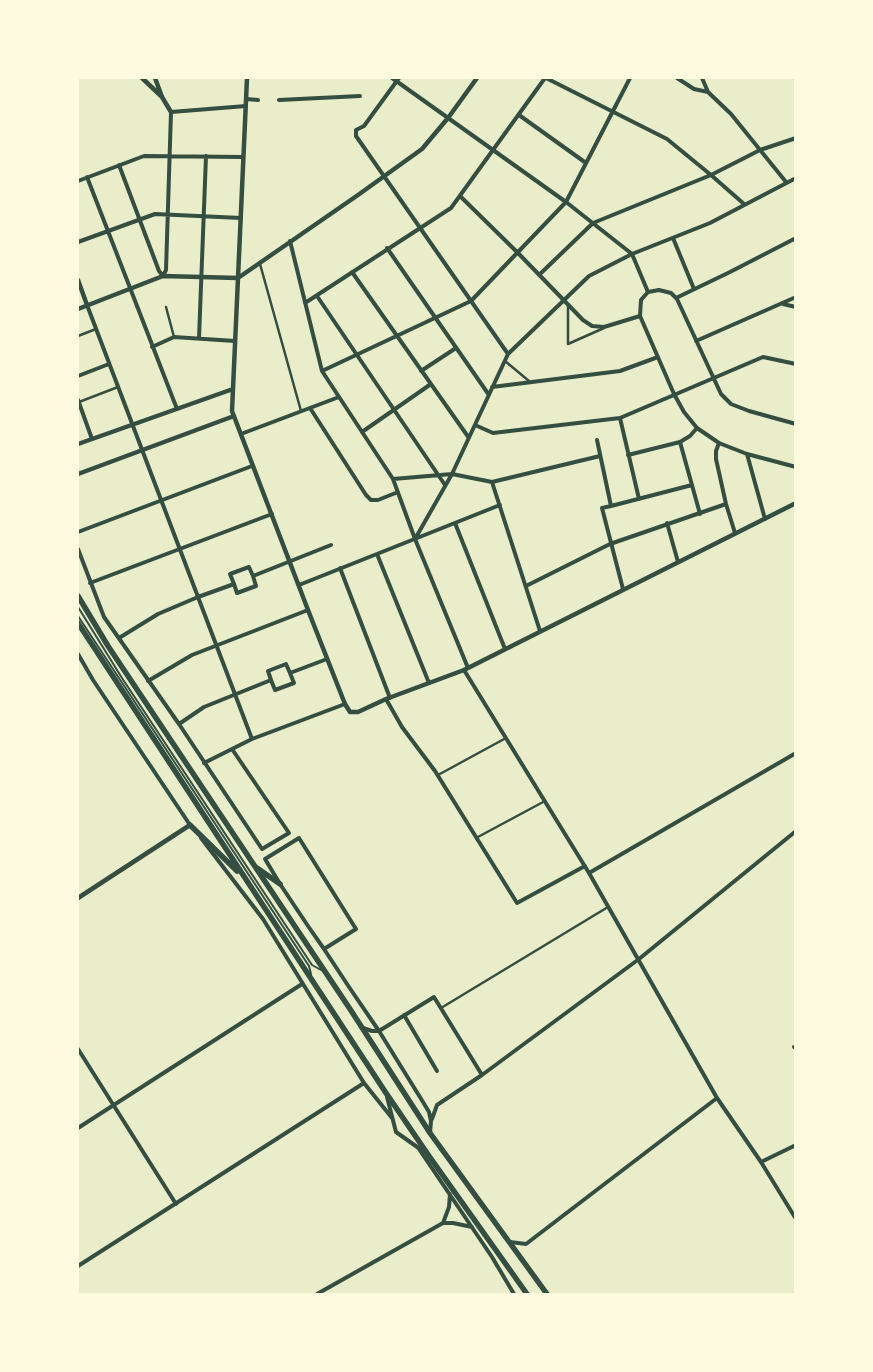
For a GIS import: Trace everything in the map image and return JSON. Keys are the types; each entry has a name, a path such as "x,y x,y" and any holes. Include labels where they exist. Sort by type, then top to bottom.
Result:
{"main road":[{"path":"78,596 117,661 325,972 430,1134 547,1294"},
{"path":"78,622 386,1092 527,1294"},
{"path":"190,825 246,879"},
{"path":"254,865 280,884"}],"street":[{"path":"142,78 162,97"},
{"path":"154,78 171,112 166,270 163,276"},
{"path":"247,78 232,410 327,659 350,712 358,712 388,698 466,669 796,503"},
{"path":"392,78 398,79 448,118 566,202 632,254 648,292"},
{"path":"78,309 163,276 238,278 422,149 448,118 477,78"},
{"path":"305,303 450,208 545,78 667,139 744,204"},
{"path":"322,371 471,300 566,202 629,78"},
{"path":"677,78 694,89 708,92"},
{"path":"702,78 708,92 731,114 786,182"},
{"path":"398,79 364,126 356,130 356,136 508,354"},
{"path":"279,100 360,96"},
{"path":"246,99 258,100"},
{"path":"171,112 246,106"},
{"path":"519,115 586,163"},
{"path":"539,275 594,223 711,175 760,150 796,138"},
{"path":"78,181 144,156 243,157"},
{"path":"199,338 206,156"},
{"path":"119,165 159,271 163,276"},
{"path":"87,177 177,409"},
{"path":"415,539 452,474 508,354 564,300 590,276 632,254 710,223 796,178"},
{"path":"460,196 568,305 592,326 606,327"},
{"path":"78,242 155,214 241,218"},
{"path":"672,238 694,289"},
{"path":"676,298 796,238"},
{"path":"290,241 322,371 393,479 466,669 609,907 717,1098 761,1162 796,1219"},
{"path":"387,248 489,395"},
{"path":"259,263 301,411"},
{"path":"352,272 468,438"},
{"path":"78,280 252,739"},
{"path":"796,424 731,404 721,394 676,298 670,293 659,290 648,292 641,300 640,316 674,394 684,412 697,428 719,443 747,454 796,467"},
{"path":"317,296 445,485"},
{"path":"696,341 796,297"},
{"path":"783,304 796,307"},
{"path":"568,305 568,344 606,327 640,316"},
{"path":"166,307 174,337"},
{"path":"78,336 96,329"},
{"path":"152,347 174,337 235,341"},
{"path":"422,371 456,348"},
{"path":"492,387 620,371 658,357"},
{"path":"475,425 493,433 620,418 763,357 796,364"},
{"path":"504,362 531,382"},
{"path":"78,376 109,364"},
{"path":"362,432 431,384"},
{"path":"92,439 78,402 118,387"},
{"path":"78,444 233,389"},
{"path":"241,434 339,397"},
{"path":"310,408 371,500 378,500 398,492"},
{"path":"78,474 234,416"},
{"path":"620,418 639,499"},
{"path":"628,455 680,442 690,436 697,428"},
{"path":"596,440 611,506"},
{"path":"680,442 700,514"},
{"path":"719,443 716,459 726,504 735,533"},
{"path":"747,454 765,519"},
{"path":"393,479 452,474 492,482 600,456"},
{"path":"78,532 252,466"},
{"path":"492,482 540,631"},
{"path":"623,589 602,508 692,485"},
{"path":"526,586 610,544 726,504"},
{"path":"299,585 500,505"},
{"path":"90,583 272,514"},
{"path":"454,523 505,649"},
{"path":"667,523 678,562"},
{"path":"253,576 331,545"},
{"path":"78,549 104,617 179,724 262,849 289,833 232,749"},
{"path":"377,554 428,683"},
{"path":"249,567 253,576 256,586 237,593 230,574 249,567"},
{"path":"340,568 388,698 402,727 438,776 516,903 585,866"},
{"path":"119,638 158,614 234,584"},
{"path":"148,681 178,663 217,645 308,610"},
{"path":"78,654 93,680 190,825 263,919 364,1084 392,1118"},
{"path":"290,673 327,659"},
{"path":"286,664 290,673 294,683 275,690 268,671 286,664"},
{"path":"179,724 204,707 271,680"},
{"path":"204,763 252,739 345,704"},
{"path":"438,776 506,738"},
{"path":"589,873 796,753"},
{"path":"476,838 545,801"},
{"path":"78,898 190,825"},
{"path":"430,1134 431,1121 437,1105 482,1075 638,959 796,831"},
{"path":"324,949 356,929 299,838 265,859 424,1102 431,1121"},
{"path":"441,1008 609,907"},
{"path":"78,1128 302,984"},
{"path":"362,1028 379,1031 434,997 482,1075"},
{"path":"404,1015 437,1071"},
{"path":"78,1049 176,1204"},
{"path":"78,1264 364,1084"},
{"path":"386,1092 396,1132 429,1156"},
{"path":"508,1242 526,1244 717,1098"},
{"path":"424,1102 437,1105"},
{"path":"761,1162 796,1145"},
{"path":"419,1149 472,1227 514,1294"},
{"path":"443,1223 449,1207 450,1194"},
{"path":"317,1294 443,1223 472,1227"}],"lane":[{"path":"78,607 122,678 312,965 325,972"},
{"path":"78,616 309,966 312,980"}]}
